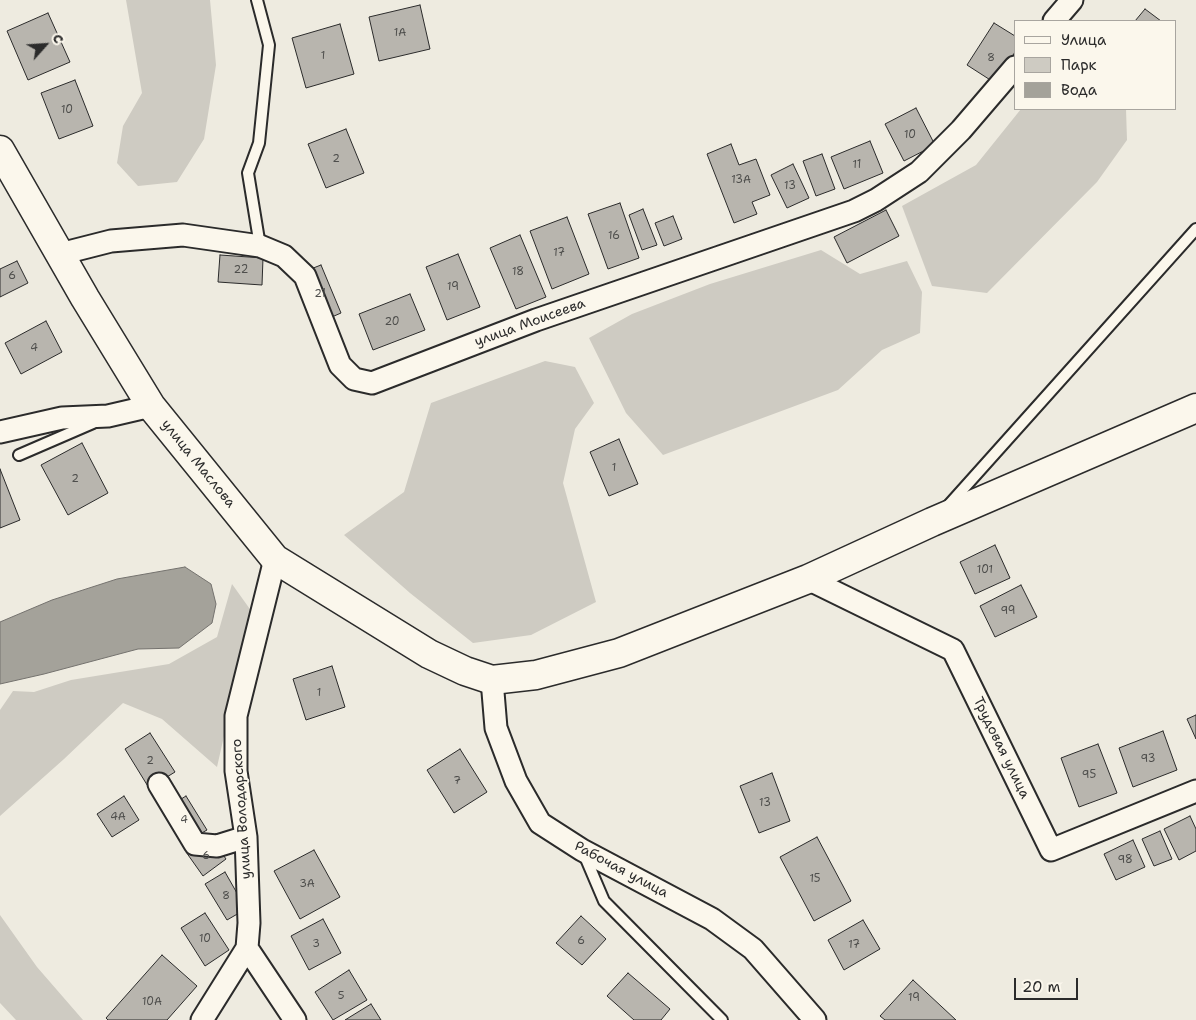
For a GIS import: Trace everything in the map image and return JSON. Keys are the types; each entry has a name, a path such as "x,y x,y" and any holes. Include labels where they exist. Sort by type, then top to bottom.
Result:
{"main road":[{"name":"улица Маслова","path":"0,150 85,298 151,406 275,559 429,654 465,671 492,680"},
{"path":"492,680 536,675 618,653 808,580 932,522 1196,408"}],"street":[{"path":"1055,20 1072,0"},
{"name":"улица Моисеева","path":"60,254 111,241 183,235 260,246 284,256 305,276 340,365 354,379 372,383 536,320 854,211 876,200 919,172 961,130 1014,68"},
{"path":"0,432 62,418 108,416 151,406"},
{"name":"улица Володарского","path":"202,1020 247,948 249,923 246,837 236,771 236,716 275,559"},
{"name":"Трудовая улица","path":"808,580 953,650 1051,850 1196,791"},
{"name":"Рабочая улица","path":"492,680 496,728 516,781 540,824 582,850 719,924 753,949 815,1020"},
{"path":"160,784 195,844 218,846 246,837"},
{"path":"247,948 295,1020"}],"lane":[{"path":"257,0 269,45 259,143 248,173 260,246"},
{"path":"932,522 1196,230"},
{"path":"19,455 108,416"},
{"path":"582,850 604,901 722,1020"}],"green space":[{"path":"126,0 210,0 216,65 204,139 177,182 138,186 117,163 123,126 142,93"},
{"path":"1020,110 1126,110 1127,140 1097,182 987,293 932,286 902,206 976,165"},
{"path":"821,250 860,274 907,261 922,292 920,333 882,350 838,390 663,455 626,413 589,338 632,314 710,284"},
{"path":"545,361 575,367 594,403 575,429 563,483 596,602 531,635 473,643 410,593 344,535 404,492 431,403"},
{"path":"232,584 252,612 217,767 162,719 123,703 0,816 0,710 13,691 34,692 71,680 169,664 217,637"},
{"path":"0,915 37,967 83,1020 16,1020 0,1003"}],"water":[{"path":"185,567 211,584 216,604 212,623 179,648 138,649 0,684 0,622 52,600 117,579"}],"building":[{"path":"420,5 430,49 379,61 369,17"},
{"path":"1145,9 1160,20 1136,20"},
{"path":"48,13 70,62 28,80 7,31"},
{"path":"994,23 1014,35 1014,54 995,83 967,65"},
{"path":"340,24 354,74 306,88 292,38"},
{"path":"75,80 93,126 59,139 41,93"},
{"path":"916,108 935,145 904,161 885,124"},
{"path":"346,129 364,173 326,188 308,144"},
{"path":"870,141 883,173 844,189 831,157"},
{"path":"731,144 739,165 756,159 770,195 752,202 757,214 734,223 707,154"},
{"path":"822,154 835,189 816,196 803,161"},
{"path":"793,164 809,198 787,208 771,175"},
{"path":"620,203 639,258 608,269 588,214"},
{"path":"643,209 657,245 642,250 629,215"},
{"path":"886,210 899,236 847,263 834,237"},
{"path":"673,216 682,239 664,246 655,223"},
{"path":"567,217 589,274 552,289 530,231"},
{"path":"520,235 546,297 516,309 490,248"},
{"path":"458,254 480,307 447,320 426,267"},
{"path":"220,255 263,258 262,285 218,282"},
{"path":"17,261 28,283 0,297 0,269"},
{"path":"321,265 341,313 318,323 298,274"},
{"path":"410,294 425,330 373,350 359,314"},
{"path":"46,321 62,352 21,374 5,343"},
{"path":"619,439 638,484 609,496 590,452"},
{"path":"82,443 108,493 68,515 41,465"},
{"path":"0,469 20,520 0,528"},
{"path":"995,545 1010,578 975,594 960,562"},
{"path":"1021,585 1037,617 995,637 980,606"},
{"path":"332,666 345,707 306,720 293,679"},
{"path":"1196,715 1196,739 1187,719"},
{"path":"1163,731 1177,770 1133,787 1119,748"},
{"path":"150,733 175,772 149,788 125,749"},
{"path":"1098,744 1117,793 1079,807 1061,758"},
{"path":"460,749 487,792 454,813 427,770"},
{"path":"772,773 790,821 759,833 740,786"},
{"path":"124,796 139,820 112,837 97,814"},
{"path":"186,796 207,830 182,844 162,811"},
{"path":"1190,816 1196,829 1196,851 1179,860 1164,829"},
{"path":"1160,831 1172,859 1154,866 1142,839"},
{"path":"210,836 226,859 203,876 186,852"},
{"path":"817,837 851,901 814,921 780,857"},
{"path":"1133,840 1145,867 1116,880 1104,854"},
{"path":"314,850 340,897 300,919 274,871"},
{"path":"225,872 246,909 227,920 205,884"},
{"path":"205,913 229,950 205,966 181,928"},
{"path":"581,916 606,939 582,965 556,943"},
{"path":"323,919 341,953 309,970 291,936"},
{"path":"863,920 880,949 844,970 828,940"},
{"path":"162,955 197,986 167,1020 108,1020 106,1018"},
{"path":"349,970 367,1000 333,1020 315,992"},
{"path":"628,973 670,1009 661,1020 634,1020 607,996"},
{"path":"913,980 956,1020 885,1020 880,1016"},
{"path":"371,1004 381,1020 345,1020"}]}
